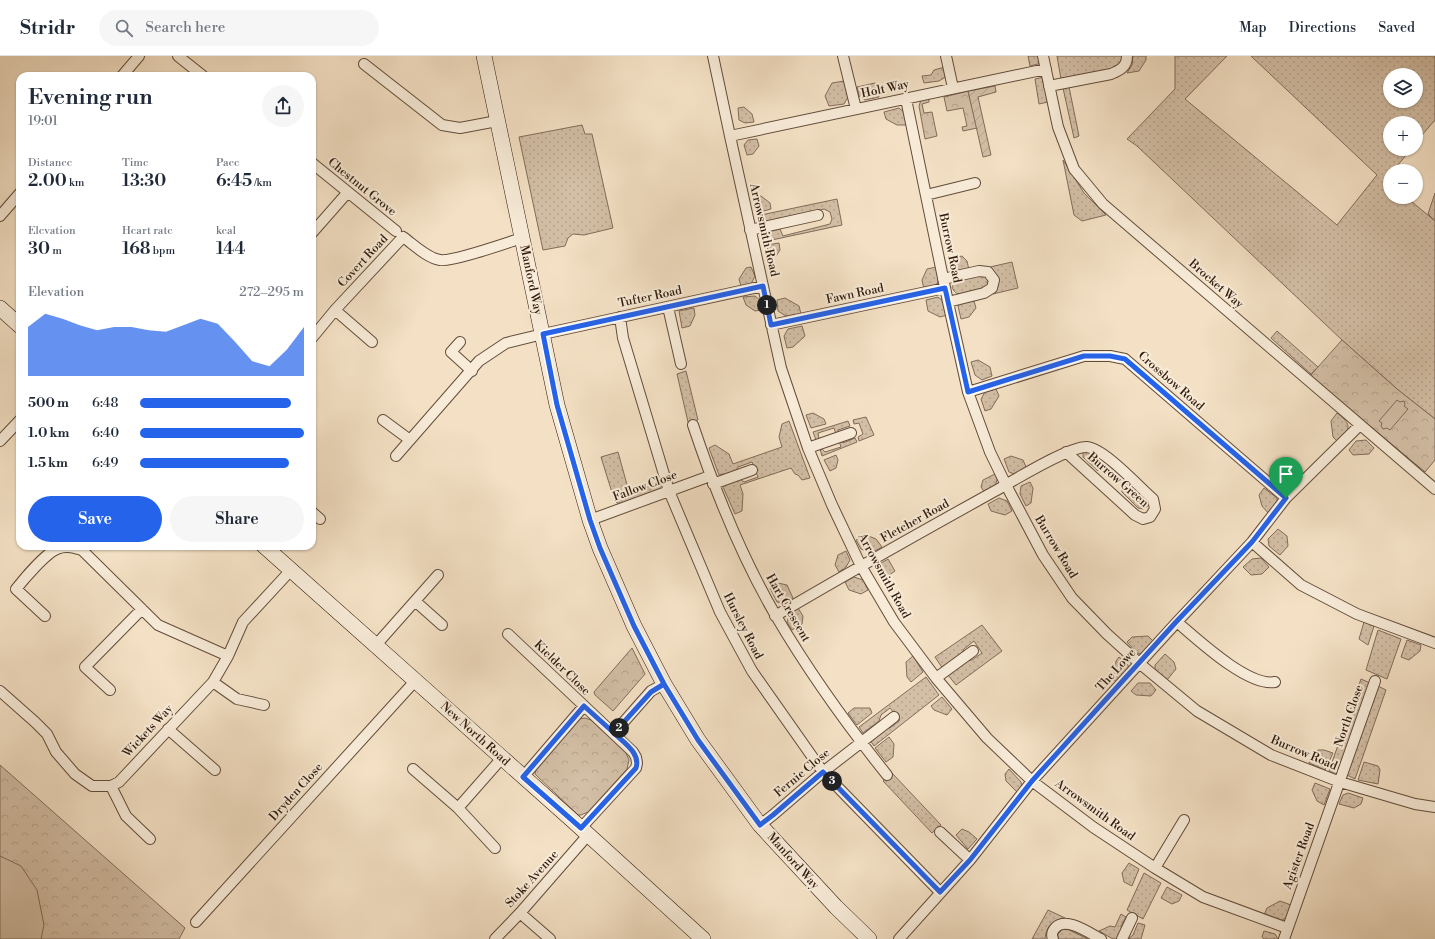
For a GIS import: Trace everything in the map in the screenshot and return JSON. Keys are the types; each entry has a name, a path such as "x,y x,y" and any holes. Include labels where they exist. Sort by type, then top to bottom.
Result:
{"street":[{"path":"125,72 139,56"},
{"path":"178,56 197,72"},
{"name":"Manford Way","path":"484,56 557,405 590,520 600,548 634,626 664,684 698,740 760,825 836,907 869,939"},
{"name":"Arrowsmith Road","path":"713,56 781,368 808,448 832,505 861,566 894,622 936,678 987,738 1032,781 1093,827 1155,868 1203,897 1287,928"},
{"path":"843,56 856,109"},
{"path":"946,56 953,88"},
{"name":"Brocket Way","path":"1043,56 1058,127 1074,169 1103,204 1435,490"},
{"path":"1049,86 1111,74 1119,71 1127,61 1127,56"},
{"path":"364,64 442,125 460,128 497,121"},
{"name":"Holt Way","path":"730,136 1046,69"},
{"name":"Burrow Road","path":"906,99 968,392 990,452 1006,485 1043,555 1072,598 1107,634 1139,663 1197,711 1271,755 1340,782 1415,804 1435,807"},
{"name":"Chestnut Grove","path":"316,166 396,231"},
{"path":"926,195 975,183"},
{"path":"316,228 348,192"},
{"path":"0,216 16,198"},
{"path":"750,230 818,215"},
{"name":"Covert Road","path":"316,333 335,310 403,237 423,252 440,260 455,258 522,238"},
{"name":"Fawn Road","path":"771,325 944,284 979,271 988,272 994,280 992,288 984,293 948,302"},
{"name":"Tufter Road","path":"396,456 472,371 479,361 506,343 763,286"},
{"path":"668,307 681,364"},
{"path":"0,308 16,322"},
{"path":"335,310 372,342"},
{"name":"Hursley Road","path":"620,317 623,338 669,491 720,612 752,671 823,772 940,892"},
{"path":"460,342 451,352 472,371"},
{"name":"Crossbow Road","path":"968,392 1084,356 1110,356 1122,358 1286,498"},
{"path":"383,420 410,440"},
{"path":"0,442 16,424"},
{"name":"Hart Crescent","path":"693,425 712,480 745,558 775,616 814,679 887,775"},
{"name":"The Lowe","path":"899,939 970,860 1032,781 1176,622 1252,542 1286,498 1360,425"},
{"path":"808,448 851,433"},
{"name":"Burrow Green","path":"1006,485 1066,452 1077,448 1088,447 1105,454 1153,499 1155,509 1150,517 1143,518 1135,515 1066,452"},
{"name":"Fallow Close","path":"590,520 669,491 752,470"},
{"name":"Fletcher Road","path":"775,616 1006,485"},
{"path":"316,516 320,519"},
{"path":"1252,542 1301,585 1357,614 1435,642"},
{"path":"45,616 16,589 36,566 55,550"},
{"path":"82,550 158,625 228,656"},
{"name":"New North Road","path":"274,550 291,570 416,680 703,939"},
{"name":"Wickets Way","path":"111,786 119,782 213,682 228,656 243,622 291,570"},
{"path":"376,645 438,575"},
{"path":"415,602 442,625"},
{"path":"110,690 85,667 142,609"},
{"path":"1176,622 1223,655 1233,667 1265,683 1275,682"},
{"name":"Kielder Close","path":"508,634 584,706 523,777"},
{"path":"936,678 973,651"},
{"name":"Dryden Close","path":"196,922 416,680"},
{"name":"North Close","path":"1340,782 1375,681"},
{"path":"213,682 237,699 264,705"},
{"path":"584,706 614,733 651,692 664,684"},
{"path":"0,691 47,734 56,752 75,774 92,786 111,786 126,816 150,839"},
{"name":"Fernie Close","path":"760,825 823,772 894,717"},
{"path":"168,729 215,770"},
{"name":"Stoke Avenue","path":"495,939 520,912 636,768 638,763 633,752 614,733"},
{"path":"458,808 502,758"},
{"path":"413,769 458,808 495,848"},
{"name":"Agister Road","path":"1284,939 1340,782"},
{"path":"1155,868 1184,820"},
{"path":"940,832 970,860"},
{"path":"520,912 550,939"},
{"path":"1122,939 1132,918"},
{"path":"1053,939 1053,930 1059,925 1067,923 1101,939"}],"green space":[{"path":"1028,56 1041,56 1042,63 1030,66"},
{"path":"1057,56 1122,56 1122,62 1114,69 1061,79"},
{"path":"1133,56 1146,56 1146,60 1139,71 1127,73 1132,65"},
{"path":"1175,56 1227,56 1185,99 1337,225 1377,175 1251,56 1435,56 1435,121 1423,134 1423,116 1383,116 1383,156 1405,156 1399,164 1383,164 1383,204 1414,204 1435,221 1435,419 1397,389 1342,340 1137,146 1127,139 1175,89"},
{"path":"945,67 947,76 939,81 924,83 922,76 931,75 934,70"},
{"path":"1044,77 1048,102 1039,104 1035,79"},
{"path":"844,81 848,97 844,104 829,106 825,96 832,83"},
{"path":"875,83 879,97 865,100 859,96 857,87"},
{"path":"995,86 996,92 978,97 991,155 983,157 968,91"},
{"path":"1069,87 1079,136 1074,138 1063,88"},
{"path":"968,91 977,128 963,131 962,127 967,126 963,108 947,111 944,97"},
{"path":"929,99 929,102 922,104 924,113 932,112 937,136 925,139 919,106 921,100"},
{"path":"744,107 752,114 754,122 745,123 739,120 738,108"},
{"path":"899,108 905,113 907,125 897,125 886,119 884,112"},
{"path":"582,125 585,134 592,134 613,228 584,235 573,234 568,238 565,246 543,250 519,137"},
{"path":"757,139 759,146 753,154 747,155 744,145 748,140"},
{"path":"1063,160 1084,193 1106,215 1082,221 1074,215"},
{"path":"1435,193 1435,221 1428,214"},
{"path":"761,196 770,203 771,209 760,212 757,197"},
{"path":"837,199 842,225 767,241 764,233 780,229 783,236 830,224 832,219 830,212 824,209 764,225 761,215"},
{"path":"779,243 780,250 776,256 769,258 767,245"},
{"path":"962,256 967,261 969,270 955,273 951,268 949,259"},
{"path":"1012,262 1018,288 993,294 996,290 998,280 990,267"},
{"path":"751,267 755,276 751,284 741,286 739,279 746,268"},
{"path":"936,267 939,279 936,286 924,289 922,280 927,269"},
{"path":"984,276 988,280 988,287 961,294 956,293 952,287 956,282 963,279"},
{"path":"755,296 761,301 762,310 755,311 746,305 743,297"},
{"path":"938,297 944,302 947,315 940,317 928,311 926,300"},
{"path":"785,298 799,306 801,314 786,316 778,311 777,300"},
{"path":"974,301 976,308 969,317 961,319 958,306 963,302"},
{"path":"694,308 695,315 690,326 682,328 679,311"},
{"path":"802,326 805,336 793,347 787,348 784,336 788,329"},
{"path":"1277,331 1318,367 1311,374 1271,338"},
{"path":"1342,340 1397,389 1435,419 1435,460 1425,472 1310,376"},
{"path":"978,360 990,367 992,376 982,380 975,375 971,362"},
{"path":"686,371 698,420 688,422 677,374"},
{"path":"996,389 999,396 991,409 985,411 981,399 985,392"},
{"path":"1397,400 1400,402 1404,401 1404,406 1408,409 1390,430 1387,428 1383,429 1381,426 1382,423 1379,421"},
{"path":"813,413 824,419 826,424 811,428 806,415"},
{"path":"1337,413 1348,424 1345,434 1338,442 1333,437 1331,421"},
{"path":"866,417 874,435 859,441 858,437 863,434 859,423 854,424 853,420"},
{"path":"789,421 810,478 802,480 791,468 740,485 743,494 742,511 735,514 723,487 724,484 739,478 744,482 758,477 752,462 738,467 735,472 719,475 709,448 715,445 729,454 733,464 782,447 779,437 782,424"},
{"path":"848,421 850,426 838,430 839,433 836,434 834,428 818,433 819,439 816,440 813,432"},
{"path":"855,438 857,442 822,456 820,449 825,452 841,447 839,441 841,440 843,443"},
{"path":"1366,440 1374,448 1369,454 1353,455 1349,450 1356,441"},
{"path":"618,452 629,492 662,483 660,490 622,503 617,503 614,499 601,457"},
{"path":"1083,453 1092,453 1104,459 1114,468 1128,482 1128,493 1143,506 1144,497 1150,504 1144,509 1138,508 1122,492 1121,483 1099,463 1098,471 1083,457"},
{"path":"836,455 838,460 836,468 830,471 824,460"},
{"path":"1011,456 1023,460 1027,469 1017,475 1009,472 1004,459"},
{"path":"1278,471 1297,472 1303,477 1290,491 1285,490 1272,478"},
{"path":"995,474 997,479 995,488 985,493 981,487 983,480"},
{"path":"1030,482 1033,488 1031,503 1026,506 1020,494 1021,486"},
{"path":"1264,488 1277,498 1277,506 1269,514 1262,506 1259,495"},
{"path":"999,498 1007,501 1012,511 1005,515 991,511 988,504"},
{"path":"1278,529 1287,536 1288,546 1280,555 1269,546 1268,539"},
{"path":"866,535 876,539 882,547 871,553 861,549 856,540"},
{"path":"846,551 850,560 846,567 839,572 835,565 838,555"},
{"path":"1261,558 1269,567 1262,574 1251,575 1243,567 1252,559"},
{"path":"888,559 895,571 882,580 877,574 878,565"},
{"path":"854,577 863,580 868,590 861,594 849,590 845,582"},
{"path":"778,583 787,585 793,598 783,603 777,602 770,588"},
{"path":"798,608 803,616 802,624 792,630 787,622 790,613"},
{"path":"1364,622 1374,626 1368,645 1359,639"},
{"path":"982,625 1002,651 956,685 948,675 967,661 972,660 982,653 974,641 964,649 961,656 943,669 935,657"},
{"path":"1378,630 1401,639 1387,679 1366,670"},
{"path":"1148,636 1155,643 1144,654 1137,653 1127,642 1132,637"},
{"path":"1407,640 1421,645 1420,651 1409,660 1401,657"},
{"path":"632,648 645,674 613,711 595,695 594,692"},
{"path":"1165,654 1174,662 1176,669 1167,680 1155,670 1155,665"},
{"path":"913,656 923,672 911,682 907,677 906,662"},
{"path":"1119,657 1128,665 1129,673 1118,683 1114,680 1116,661"},
{"path":"926,677 939,695 874,746 870,740 885,727 890,728 900,720 890,708 881,715 879,721 863,733 859,727"},
{"path":"1361,679 1370,683 1338,775 1329,771"},
{"path":"1138,683 1150,683 1156,690 1151,696 1136,695 1131,691"},
{"path":"1376,685 1386,690 1355,779 1347,775"},
{"path":"942,697 952,709 947,715 934,710 931,706"},
{"path":"854,708 870,708 872,713 857,725 848,713"},
{"path":"585,718 591,720 626,753 629,760 627,769 588,812 578,815 535,774 537,765 579,719"},
{"path":"889,737 894,744 893,757 886,762 875,748"},
{"path":"1318,750 1333,753 1325,770 1309,763 1312,755"},
{"path":"1364,762 1378,766 1380,770 1378,784 1358,780"},
{"path":"0,765 185,928 179,939 0,939"},
{"path":"1009,769 1021,782 1022,788 1018,793 1006,781 1005,774"},
{"path":"892,773 941,825 932,833 883,781"},
{"path":"1315,783 1330,789 1324,805 1317,801 1312,790"},
{"path":"1348,793 1363,798 1361,804 1354,808 1339,804 1343,795"},
{"path":"962,829 969,832 977,839 968,849 956,835"},
{"path":"0,856 21,866 37,890 44,925 41,939 0,939"},
{"path":"1129,863 1139,869 1132,886 1124,882 1122,873"},
{"path":"1144,873 1161,883 1143,919 1127,910"},
{"path":"1167,887 1182,895 1179,901 1172,904 1161,898"},
{"path":"1280,901 1291,905 1288,917 1280,921 1264,915 1267,908"},
{"path":"1048,910 1065,918 1057,921 1049,927 1045,939 1032,939"},
{"path":"1121,914 1126,917 1121,926 1122,932 1119,939 1113,939 1099,931 1110,926 1115,927"},
{"path":"1138,923 1145,925 1141,939 1128,939 1133,935"},
{"path":"1063,929 1067,929 1088,939 1058,939 1058,934"},
{"path":"1264,931 1275,934 1278,939 1264,939 1262,937"}],"route":[{"path":"1286,498 1125,359 1110,356 1084,356 968,392 945,288 771,325 763,286 543,334 557,405 590,520 600,548 634,626 664,684 651,692 614,733 584,706 523,777 581,828 636,768 638,763 633,752 614,733 651,692 664,684 698,740 760,825 823,772 940,892 970,860 1032,781 1176,622 1252,542 1286,498"}]}
